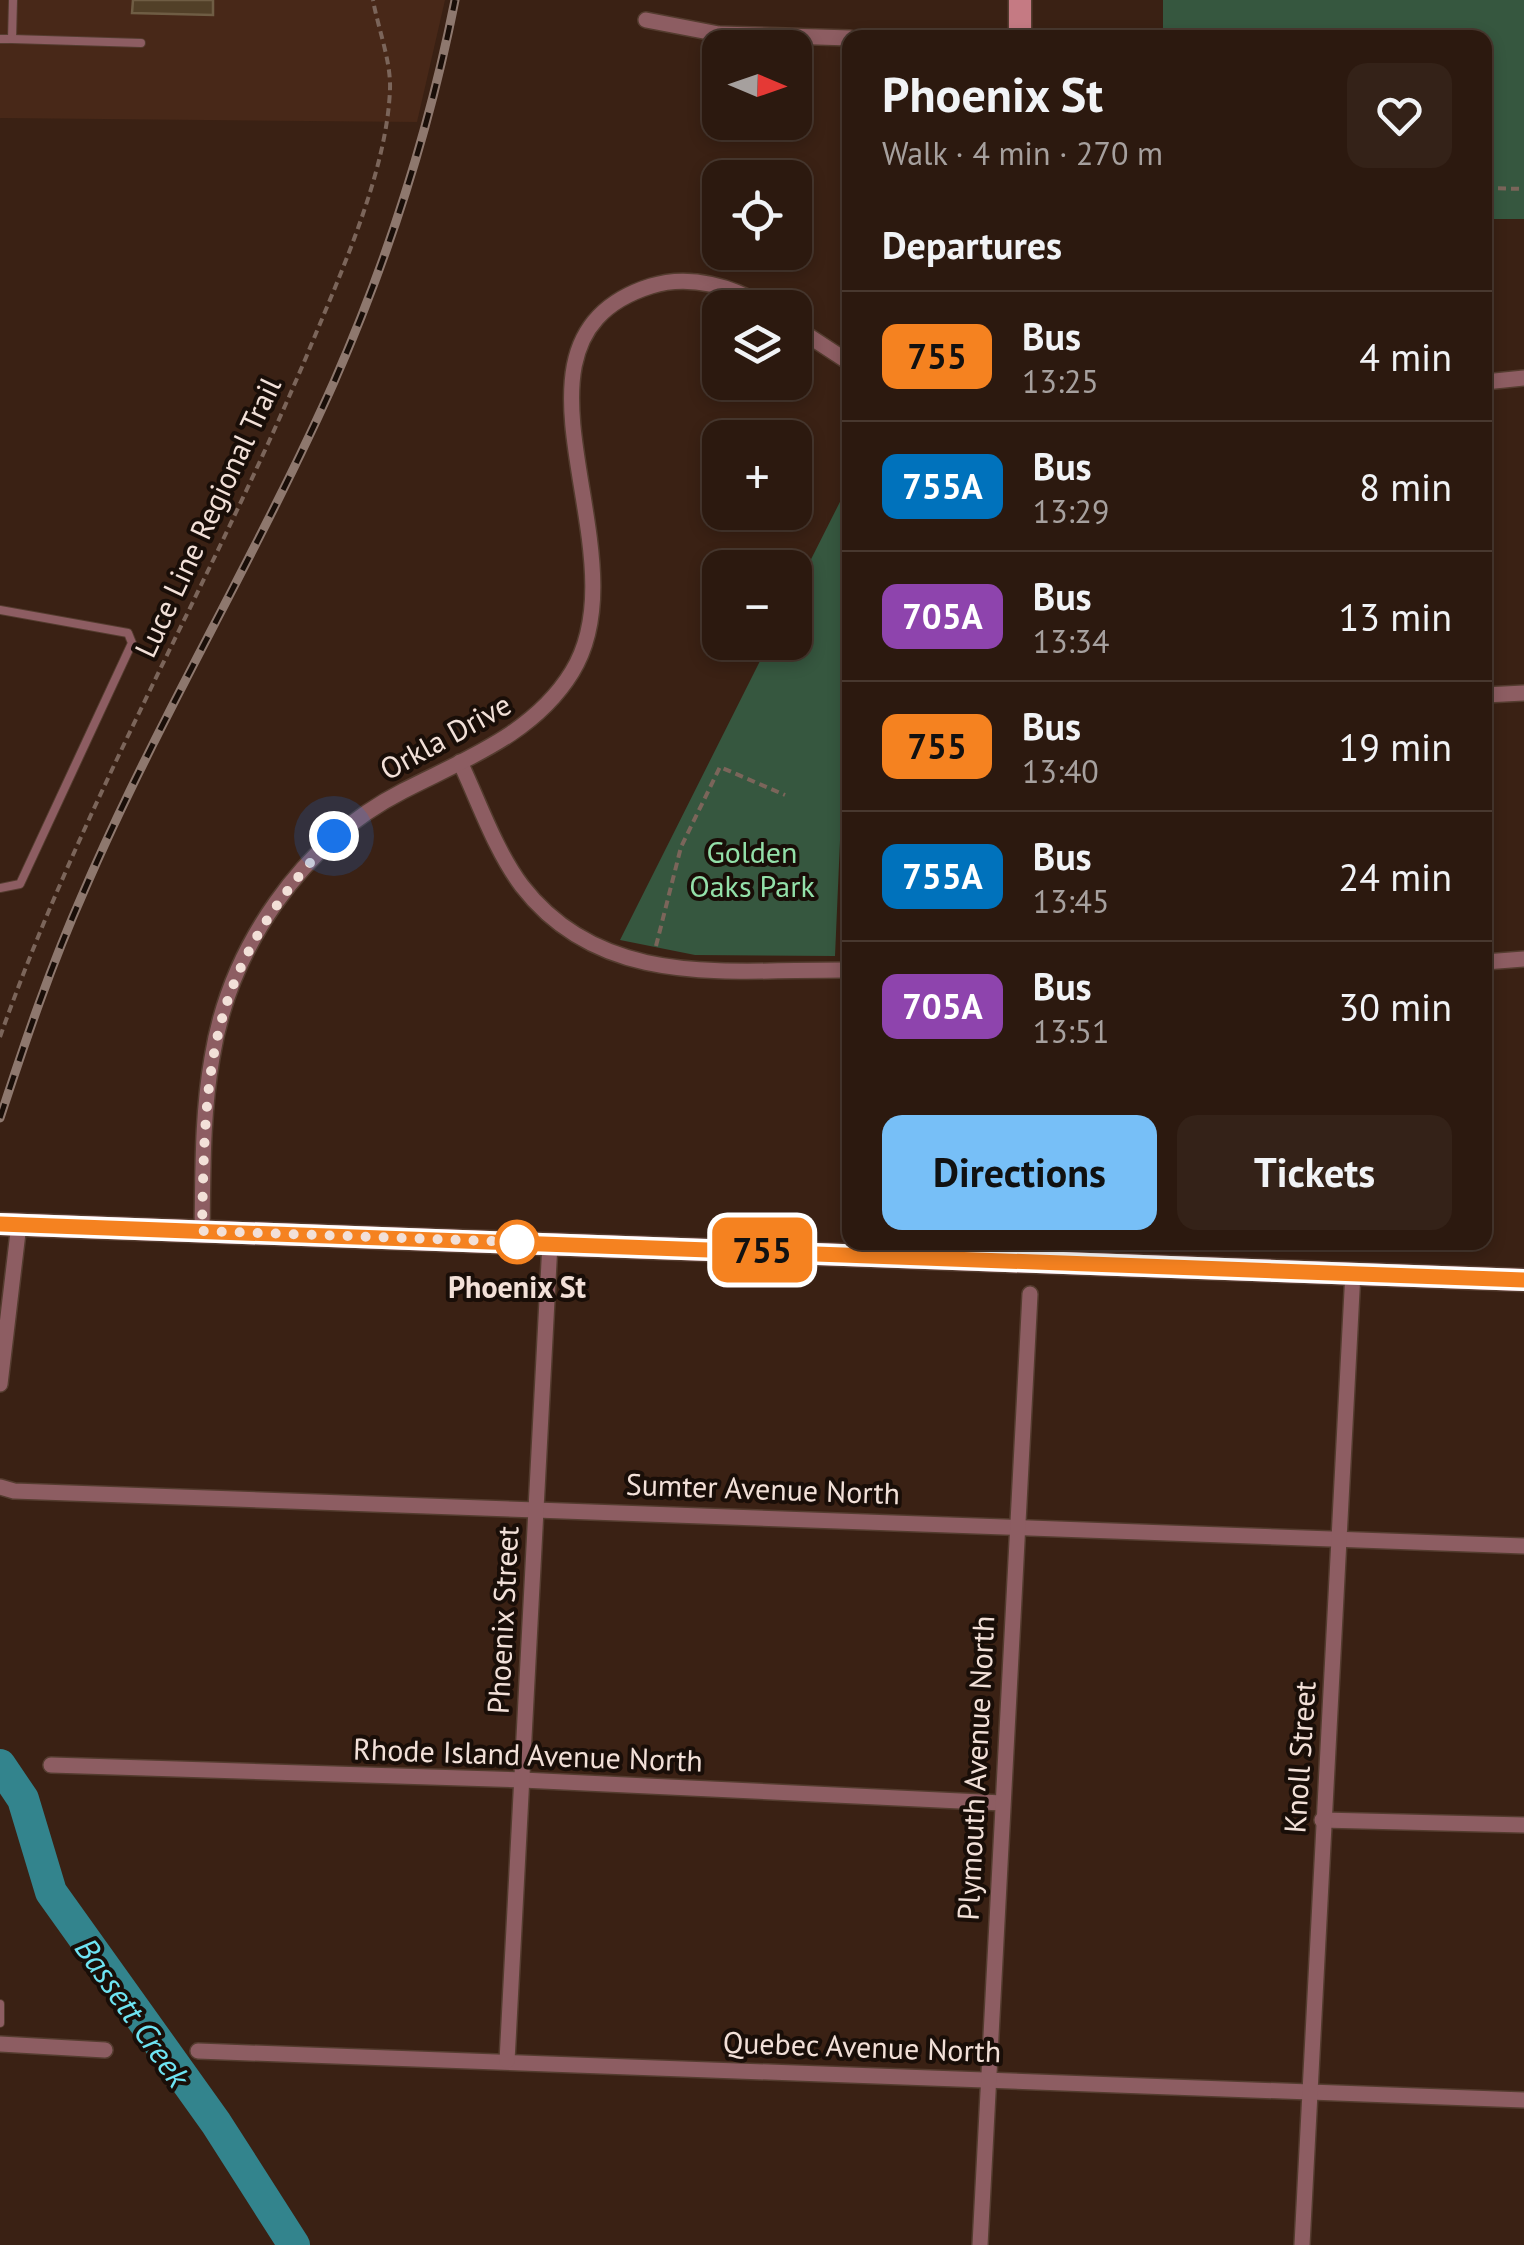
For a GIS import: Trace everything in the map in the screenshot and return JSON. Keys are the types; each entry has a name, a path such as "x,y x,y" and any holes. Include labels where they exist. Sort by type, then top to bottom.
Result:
{"main road":[{"path":"1020,0 1020,30"},
{"path":"10,1224 550,1243 842,1247"},
{"path":"1016,1250 1524,1280"}],"street":[{"path":"646,20 719,34 842,38"},
{"name":"Orkla Drive","path":"202,1231 212,1058 222,1008 267,915 334,836 377,804 530,722 575,668 596,603 596,565 568,386 575,356 589,329 605,308 660,283 690,281 727,290"},
{"path":"812,337 842,358"},
{"path":"1492,381 1524,378"},
{"path":"1492,695 1524,693"},
{"path":"460,762 520,884 578,938 612,956 650,965 842,970"},
{"path":"1492,961 1524,958"},
{"path":"0,1384 10,1224"},
{"name":"Phoenix Street","path":"506,2061 550,1243"},
{"name":"Knoll Street","path":"1302,2245 1353,1272"},
{"name":"Plymouth Avenue North","path":"980,2245 1030,1294"},
{"name":"Sumter Avenue North","path":"0,1487 14,1492 536,1507 1524,1546"},
{"name":"Rhode Island Avenue North","path":"51,1766 522,1780 1002,1802"},
{"path":"1322,1820 1524,1825"},
{"path":"0,2044 106,2050"},
{"name":"Quebec Avenue North","path":"198,2050 1524,2100"}],"lane":[{"path":"12,40 14,0"},
{"path":"0,39 141,43"},
{"path":"0,610 128,633 132,643 20,884 0,888"},
{"path":"0,2004 0,2023"}],"path":[{"name":"Luce Line Regional Trail","path":"0,1036 43,915 266,453 327,307 374,173 388,106 390,84 372,0"},
{"path":"1492,188 1524,189"},
{"path":"650,965 681,847 720,767 785,795"}],"shaded area":[{"path":"0,0 445,0 417,122 0,118"}],"green space":[{"path":"1163,0 1524,0 1524,219 1492,219 1492,30 1163,30"},
{"name":"Golden Oaks Park","path":"842,498 842,795 835,956 695,955 620,940 760,660 812,660 812,557"}],"building":[{"path":"133,0 213,0 213,15 132,13"}],"waterway":[{"name":"Bassett Creek","path":"0,1765 23,1799 51,1892 216,2123 294,2245"}],"railway":[{"path":"0,1118 60,947 113,826 273,510 354,336 420,146 455,0"}],"bus line":[{"name":"755","path":"0,1224 988,1257 1524,1280"}],"place":[{"name":"Phoenix St","path":"517,1242"}],"route":[{"path":"334,836 267,915 222,1008 206,1110 202,1231 517,1242"}]}
